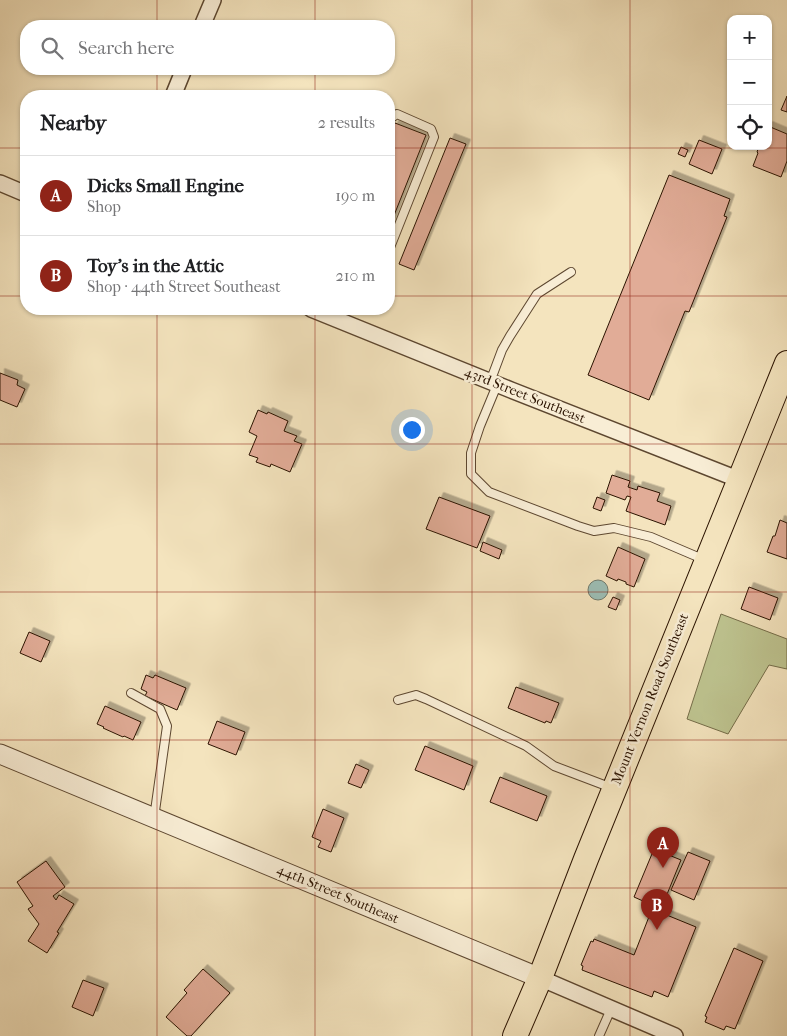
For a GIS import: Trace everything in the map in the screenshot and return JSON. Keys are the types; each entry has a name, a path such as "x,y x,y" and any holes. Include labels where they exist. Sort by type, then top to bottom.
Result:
{"main road":[{"name":"Mount Vernon Road Southeast","path":"515,1036 787,363"}],"street":[{"path":"204,20 212,0"},
{"path":"175,90 182,75"},
{"path":"0,183 20,191"},
{"name":"43rd Street Southeast","path":"327,315 740,480"},
{"name":"44th Street Southeast","path":"0,754 540,978 670,1035"}],"lane":[{"path":"395,116 397,114 431,129 434,137 395,235"},
{"path":"571,272 537,294 502,350 494,383 471,453 471,474 489,492 586,529 594,531 614,528 623,530 650,537 707,560"},
{"path":"131,693 160,710 167,726 154,818"},
{"path":"398,700 416,695 426,699 526,746 554,766 614,789"},
{"path":"599,1036 611,1009"}],"green space":[{"path":"721,614 787,639 787,669 769,665 728,734 687,719"}],"water":[{"path":"598,580 605,583 608,590 605,597 598,600 591,597 588,590 591,583"}],"building":[{"path":"787,96 787,112 781,110"},
{"path":"395,123 426,135 395,213"},
{"path":"772,128 787,134 787,161 781,177 753,166 758,150 772,150"},
{"path":"450,138 466,144 414,270 399,264"},
{"path":"699,140 722,149 712,174 689,164"},
{"path":"681,147 688,150 685,157 678,154"},
{"path":"669,175 730,199 724,216 727,217 689,312 685,311 649,400 588,375"},
{"path":"0,373 18,380 17,385 25,389 17,407 0,400"},
{"path":"258,410 267,414 268,412 288,421 284,431 297,436 294,441 302,444 290,472 271,464 270,467 256,462 258,458 249,455 257,436 249,432"},
{"path":"612,475 630,481 628,487 637,490 638,486 660,493 657,501 671,506 665,525 626,511 631,497 627,496 625,500 606,493"},
{"path":"439,497 490,516 477,548 426,529"},
{"path":"597,497 605,500 601,511 593,508"},
{"path":"780,520 787,523 787,559 767,552"},
{"path":"483,542 502,550 499,559 480,551"},
{"path":"618,547 645,559 634,587 626,584 626,582 618,579 617,581 606,576"},
{"path":"749,587 778,598 770,620 741,609"},
{"path":"613,597 620,600 616,610 608,607"},
{"path":"29,632 50,641 41,662 20,653"},
{"path":"146,675 153,678 155,675 186,688 177,710 145,696 147,692 141,689"},
{"path":"516,687 559,703 551,723 546,721 545,723 508,708"},
{"path":"105,706 141,722 133,740 97,724"},
{"path":"217,721 245,732 236,755 208,744"},
{"path":"425,746 473,766 464,790 415,770"},
{"path":"356,764 369,770 361,788 348,783"},
{"path":"500,777 547,796 537,821 490,802"},
{"path":"323,809 344,818 331,852 318,847 321,841 312,837"},
{"path":"654,849 681,860 661,909 634,897"},
{"path":"688,852 710,861 694,900 671,890"},
{"path":"46,861 65,887 53,896 56,900 59,895 74,904 47,953 28,941 39,924 28,909 33,906 17,882"},
{"path":"652,909 696,927 668,997 654,991 652,997 582,970 583,966 581,965 591,941 593,942 594,939 634,955"},
{"path":"734,948 763,961 735,1029 726,1026 724,1030 705,1022 707,1017 705,1016"},
{"path":"203,969 230,993 191,1036 187,1036 166,1017 187,993 184,990"},
{"path":"83,980 104,988 93,1016 72,1007"}],"place":[{"name":"Dicks Small Engine","path":"663,868"},
{"name":"Toy's in the Attic","path":"657,930"}]}
